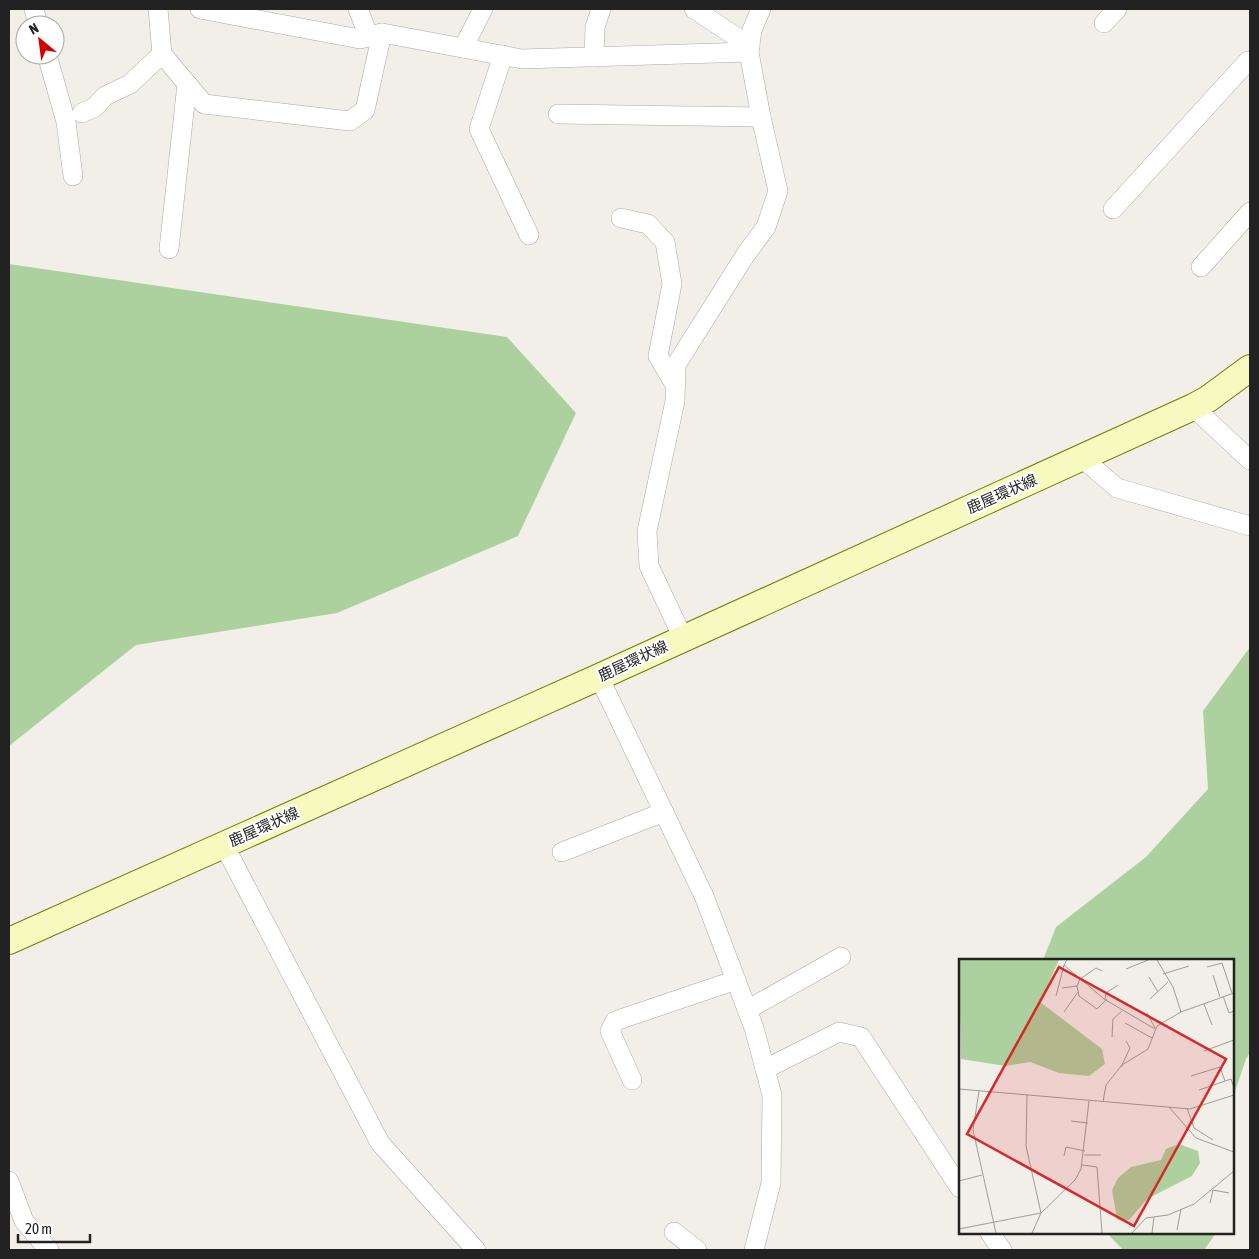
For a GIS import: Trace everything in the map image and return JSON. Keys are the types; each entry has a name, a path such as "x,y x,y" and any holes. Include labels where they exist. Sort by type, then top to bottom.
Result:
{"main road":[{"name":"鹿屋環状線","path":"9,941 599,677 1193,407 1208,399 1250,368"}],"street":[{"path":"158,9 162,54 204,104 350,121 365,110 375,35 358,9"},
{"path":"200,9 360,39 375,35 522,59 750,49"},
{"path":"463,48 483,9"},
{"path":"594,57 595,27 601,9"},
{"path":"694,9 750,49"},
{"path":"683,638 649,566 647,531 674,402 676,365 746,254 766,227 778,191 761,118 750,49 752,30 761,9"},
{"path":"82,113 95,107 104,96 130,84 162,54"},
{"path":"502,56 478,129 528,235"},
{"path":"1113,209 1248,61 1250,63"},
{"path":"50,65 66,122 73,176"},
{"path":"169,248 187,84"},
{"path":"558,114 761,118"},
{"path":"1201,267 1250,212"},
{"path":"621,218 648,224 666,242 672,284 658,356 675,385"},
{"path":"1193,407 1250,460"},
{"path":"1082,458 1118,488 1250,526"},
{"path":"599,677 704,896 754,1028 772,1095 771,1183 754,1250"},
{"path":"562,852 664,812"},
{"path":"224,845 380,1144 476,1250"},
{"path":"747,1010 841,957"},
{"path":"632,1080 610,1031 615,1022 736,980"},
{"path":"765,1069 839,1032 860,1037 959,1186"},
{"path":"9,1181 24,1221 49,1250"},
{"path":"674,1232 697,1250"},
{"path":"991,1234 1002,1250"}],"green space":[{"path":"9,264 507,337 576,413 518,536 337,613 136,645 9,746"},
{"path":"1250,647 1250,1053 1246,1059 1234,1094 1234,959 1043,959 1056,927 1146,857 1208,789 1203,711"},
{"path":"1108,1234 1215,1234 1204,1250 1123,1250"}]}
